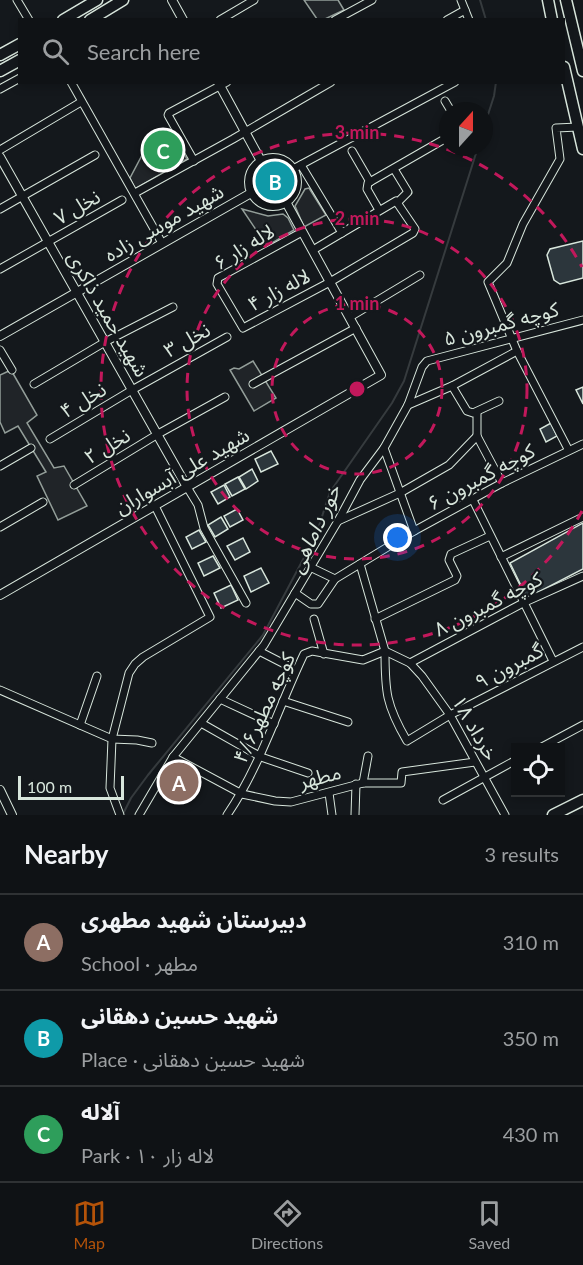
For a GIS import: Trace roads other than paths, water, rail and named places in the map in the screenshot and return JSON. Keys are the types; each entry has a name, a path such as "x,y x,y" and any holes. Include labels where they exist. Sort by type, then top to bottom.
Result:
{"main road":[{"path":"66,18 97,0"},
{"path":"93,18 123,0"},
{"path":"548,0 552,18"},
{"path":"566,0 583,71"},
{"path":"0,55 18,45"},
{"path":"0,71 18,61"},
{"path":"565,71 583,149"},
{"path":"553,815 583,800"}],"street":[{"path":"17,0 28,18"},
{"path":"172,0 182,18"},
{"path":"223,18 254,0"},
{"path":"339,18 372,0"},
{"path":"461,0 468,18"},
{"path":"451,18 465,10"},
{"path":"0,89 18,79"},
{"path":"71,84 162,243"},
{"path":"194,161 168,115 169,112 221,84 261,161"},
{"path":"135,193 245,133 328,84"},
{"path":"297,167 451,84"},
{"path":"0,150 81,102"},
{"path":"568,449 518,351 488,282 507,263 523,224 560,159 556,128 578,127"},
{"path":"379,210 367,189 370,182 439,142"},
{"path":"352,152 370,182"},
{"path":"0,209 95,155"},
{"name":"شهید حمید ذاکری","path":"0,157 187,487"},
{"path":"297,167 295,190 286,202 271,206 263,204 251,193 249,177 252,169 261,161 280,159 297,167 342,233"},
{"path":"313,250 396,202 408,192 394,169"},
{"name":"شهید موسی زاده","path":"0,336 251,193"},
{"name":"نخل ۷","path":"0,270 122,200"},
{"path":"253,384 356,328 286,202"},
{"name":"لاله زار ۴","path":"243,328 330,282 413,233 415,229 396,202"},
{"name":"لاله زار ۶","path":"243,328 217,284 218,278 302,232"},
{"path":"350,317 420,276"},
{"path":"34,384 105,342 173,307"},
{"name":"کوچه گمبرون ۵","path":"408,405 422,367 427,361 583,320"},
{"name":"شهید علی آبسواران","path":"0,595 381,375 356,328"},
{"name":"نخل ۳","path":"132,390 227,337"},
{"path":"0,350 12,370"},
{"path":"139,815 173,757 259,651 338,521 360,480 384,448 408,405 452,386 518,351"},
{"path":"452,386 467,411 477,412 499,401"},
{"name":"نخل ۴","path":"50,439 132,390"},
{"name":"نخل ۲","path":"74,485 225,397"},
{"path":"477,412 477,436 502,483"},
{"path":"338,521 400,493 449,465 477,436"},
{"name":"کوچه گمبرون ۶","path":"336,579 414,531 568,449 583,444"},
{"path":"0,466 31,448"},
{"path":"384,448 414,531"},
{"path":"187,487 198,505 204,528 246,603"},
{"path":"472,500 553,661"},
{"path":"0,527 43,502"},
{"path":"120,815 110,788 112,739 129,672 143,657 210,617 154,506"},
{"path":"501,557 583,517"},
{"path":"375,619 455,580 457,576 449,560 451,554 490,536"},
{"path":"360,564 386,651 410,663"},
{"path":"295,593 311,604 318,604 336,579 310,567"},
{"name":"کوچه گمبرون ۸","path":"410,663 523,603 583,576"},
{"path":"314,619 324,654"},
{"name":"گمبرون ۹","path":"386,651 385,683 388,704 407,741 450,715 583,647"},
{"path":"259,651 296,670"},
{"name":"کوچه مطهر۴/۶","path":"227,815 242,794 261,757 304,654 312,651 363,660 386,651"},
{"name":"خرداد ۱۸","path":"410,663 450,715 505,815"},
{"path":"80,725 97,676"},
{"path":"0,690 112,739 137,740 152,744"},
{"path":"220,699 274,724"},
{"path":"283,701 348,722"},
{"path":"201,723 261,757 308,773"},
{"path":"548,743 583,725"},
{"path":"354,815 368,756"},
{"name":"مطهر","path":"173,757 242,794 260,799 291,802 360,783 401,783 402,772 475,762"},
{"path":"443,800 511,763"},
{"path":"0,790 12,815"},
{"path":"329,793 332,815"}],"waterway":[{"name":"خور داماهی","path":"480,0 485,18"},
{"name":"خور داماهی","path":"492,102 496,84"},
{"name":"خور داماهی","path":"123,814 131,798 148,775 263,635 316,535 330,492 392,403 404,381 475,156"}],"place":[{"name":"آلاله","path":"163,150"},
{"name":"شهید حسین دهقانی","path":"275,181"},
{"name":"دبیرستان شهید مطهری","path":"179,782"}]}
